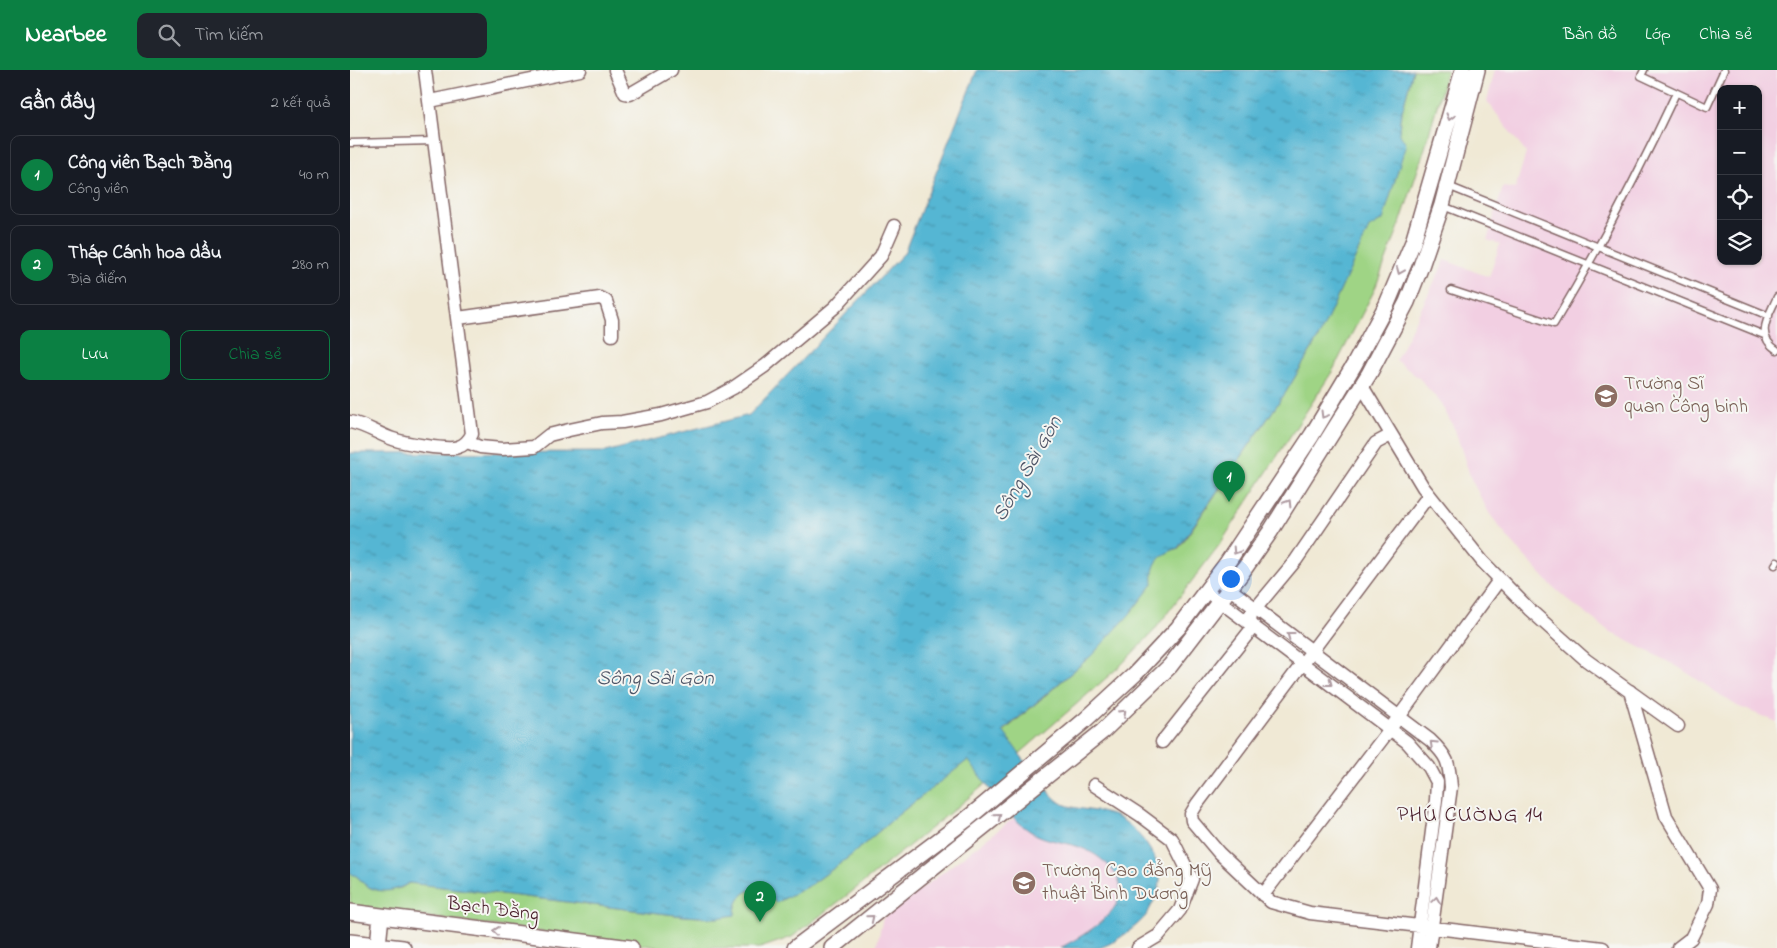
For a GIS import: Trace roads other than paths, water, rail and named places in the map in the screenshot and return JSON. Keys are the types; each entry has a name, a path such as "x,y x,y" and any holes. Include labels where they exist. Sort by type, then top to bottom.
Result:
{"street":[{"path":"350,422 362,424 402,442 438,447 459,447 467,442 472,434 426,70"},
{"path":"430,101 580,70"},
{"path":"615,70 625,92 630,94 671,70"},
{"path":"795,948 967,819 1084,721 1141,668 1178,628 1228,563 1312,435 1354,365 1394,286 1413,242 1463,70"},
{"path":"832,948 1103,731 1170,666 1230,589 1270,532 1362,386 1407,302 1444,196 1477,70"},
{"path":"1429,191 1444,196"},
{"path":"467,442 480,447 502,449 534,447 549,435 602,423 622,422 661,415 707,402 733,388 765,366 835,307 881,256 894,226"},
{"path":"458,318 600,298 606,301 612,320 612,335"},
{"path":"1362,386 1429,495 1482,561 1530,610 1586,660 1678,726"},
{"path":"1254,626 1250,623 1250,617 1296,560 1376,443 1391,435"},
{"path":"1429,495 1191,814 1192,820 1218,853 1271,902 1310,913 1603,948"},
{"path":"1216,578 1430,740 1441,751 1450,766 1451,787 1426,927 1417,948"},
{"path":"1264,895 1500,580"},
{"path":"1206,591 1407,742 1429,767 1437,782 1426,927 1429,948"},
{"path":"1162,742 1254,626"},
{"path":"1630,691 1666,816 1710,889 1708,904 1691,938 1678,948"},
{"path":"1094,785 1140,815 1172,839 1192,879 1180,910 1158,936 1138,948"},
{"name":"Bạch Đằng","path":"350,912 553,943 631,948"},
{"path":"378,945 381,916"},
{"path":"849,948 854,932"},
{"path":"350,942 403,948"}],"lane":[{"path":"1644,70 1641,76 1707,107 1724,70"},
{"path":"1451,290 1554,324 1628,192 1676,93"},
{"path":"350,143 435,141"},
{"path":"1444,196 1598,247 1769,316"},
{"path":"1444,196 1589,264 1764,335"},
{"path":"1777,297 1764,328 1764,335 1767,341 1777,350"}],"water":[{"name":"Sông Sài Gòn","path":"977,70 1413,70 1400,119 1399,133 1406,144 1383,220 1369,228 1320,335 1286,392 1178,548 1161,557 1155,565 1153,584 1129,615 1091,656 1003,731 1041,782 1057,800 1069,806 1115,816 1123,820 1139,835 1152,854 1160,873 1157,894 1147,914 1125,934 1104,946 1098,948 1060,948 1105,918 1114,908 1119,896 1120,884 1108,865 1088,851 1037,835 1018,822 968,760 899,814 849,857 812,884 776,903 764,891 751,890 740,898 736,906 735,915 717,918 684,916 409,883 392,890 380,891 368,887 358,877 350,874 350,453 605,452 749,415 904,253"}],"place":[{"name":"Trường Sĩ quan Công binh","path":"1606,396"},
{"name":"Công viên Bạch Đằng","path":"1229,502"},
{"name":"Trường Cao đẳng Mỹ thuật Bình Dương","path":"1024,883"},
{"name":"Tháp Cánh hoa dầu","path":"760,922"}],"district":[{"name":"PHÚ CƯỜNG 14","path":"1470,816"}]}
